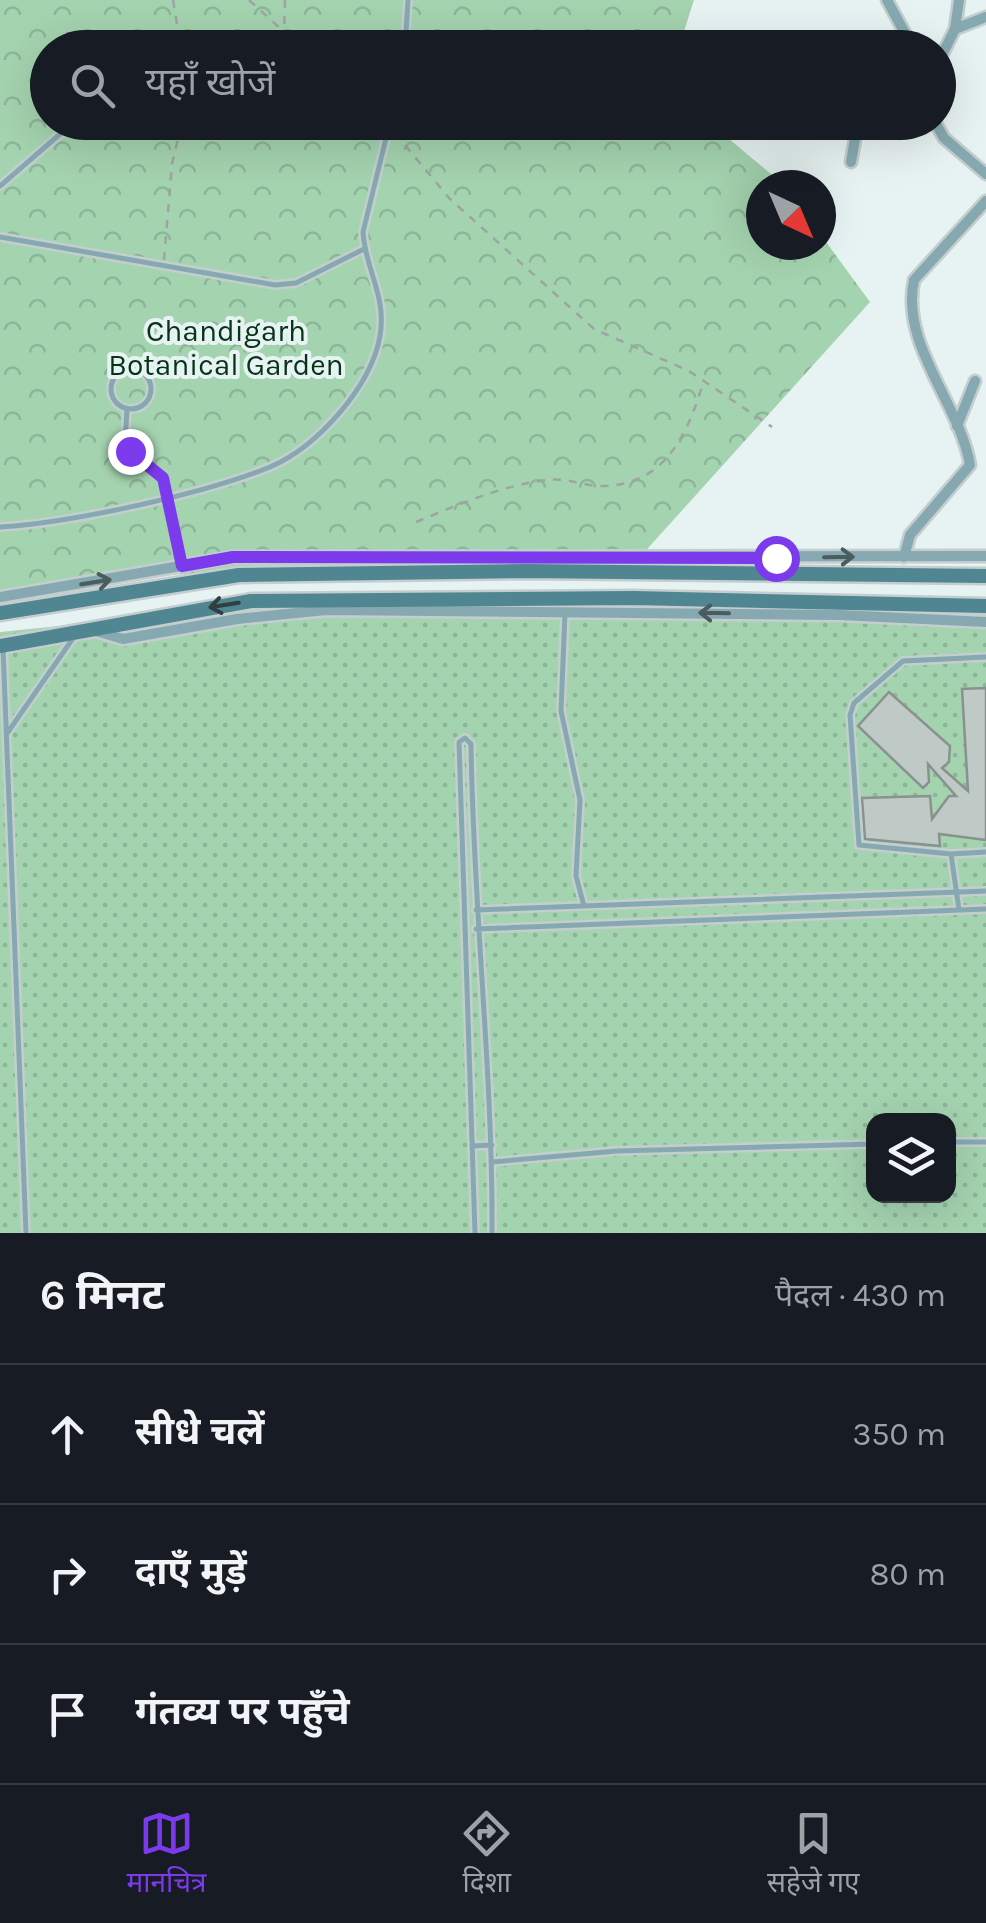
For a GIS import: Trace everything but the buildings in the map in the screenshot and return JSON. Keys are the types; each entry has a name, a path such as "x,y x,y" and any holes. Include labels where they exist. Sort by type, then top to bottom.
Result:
{"main road":[{"path":"0,613 238,575 526,571 986,576"},
{"path":"1,646 251,601 986,606"}],"street":[{"path":"888,0 904,30"},
{"path":"955,30 959,0"},
{"path":"955,30 986,17"},
{"path":"851,162 855,140"},
{"path":"946,140 986,174"},
{"path":"904,557 910,535 970,464 927,358 911,293 923,267 986,201"},
{"path":"957,426 975,381"},
{"path":"0,598 233,557 986,556"},
{"path":"565,605 986,622"}],"lane":[{"path":"406,30 408,0"},
{"path":"0,186 53,140"},
{"path":"0,527 169,496 272,466 312,440 360,384 374,356 382,310 377,280 364,249 369,200 386,140"},
{"path":"0,237 275,285 313,276 364,249"},
{"path":"136,370 147,376 151,394 139,408 127,409 115,401 113,382 122,371 136,370"},
{"path":"127,409 125,443 158,470 169,496 182,566"},
{"path":"565,605 561,710 580,800 576,876 584,906"},
{"path":"8,732 85,631"},
{"path":"1,646 8,732 26,1233"},
{"path":"986,657 903,661 862,692 850,715 856,842 866,850 986,852"},
{"path":"475,1233 460,826 460,742 464,738 471,744 476,929 492,1145 492,1233"},
{"path":"950,854 959,910"},
{"path":"476,910 986,890"},
{"path":"476,929 986,909"},
{"path":"956,1142 986,1142"},
{"path":"492,1162 616,1151 866,1144"},
{"path":"472,1146 492,1145"}],"path":[{"path":"173,0 178,30"},
{"path":"249,0 282,30"},
{"path":"284,30 285,0"},
{"path":"164,267 172,164 178,140"},
{"path":"404,140 448,198 594,329 704,379 772,426"},
{"path":"416,522 497,492 546,480 598,486 647,474 689,429 704,379"}],"green space":[{"name":"Chandigarh Botanical Garden","path":"0,0 694,0 684,30 30,30 30,140 730,140 766,170 746,170 746,260 836,260 836,256 870,302 640,557 130,576 0,597"},
{"path":"199,612 986,624 986,1233 0,1233 0,632"}],"route":[{"path":"130,451 158,470 163,478 182,566 233,557 776,558"}]}
